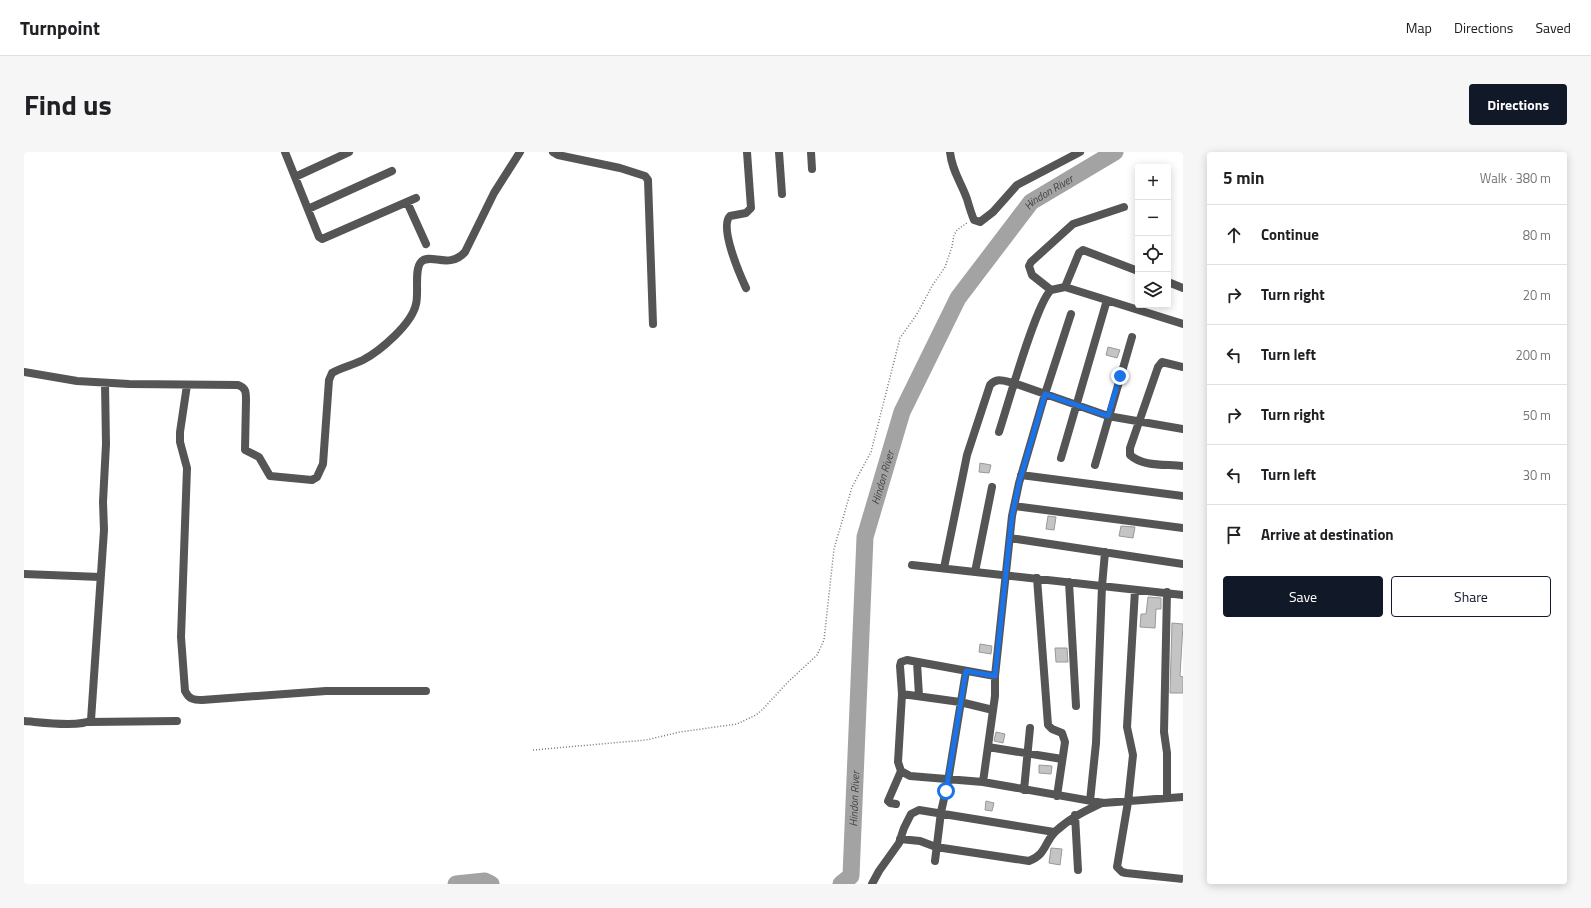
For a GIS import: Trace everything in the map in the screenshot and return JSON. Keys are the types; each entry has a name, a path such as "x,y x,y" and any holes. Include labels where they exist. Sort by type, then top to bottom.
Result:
{"street":[{"path":"285,152 319,237 324,238 416,198"},
{"path":"295,177 349,152"},
{"path":"24,372 78,381 106,383 238,385 243,387 246,396 245,450 259,457 270,476 308,481 317,477 322,464 329,380 332,373 370,356 407,323 417,303 418,269 420,262 426,259 452,261 460,259 466,252 494,193 520,152"},
{"path":"553,152 558,155 620,168 645,176 648,180 653,324"},
{"path":"746,288 733,258 727,222 730,216 746,213 751,208 747,152"},
{"path":"779,152 782,194"},
{"path":"811,152 812,169"},
{"path":"950,152 955,174 967,198 974,220 980,222 987,218 1017,185 1080,152"},
{"path":"308,209 392,171"},
{"path":"407,202 426,244"},
{"path":"1051,290 1032,275 1029,266 1031,262 1073,224 1124,207"},
{"path":"1065,287 1079,253 1083,250 1135,269"},
{"path":"1171,283 1183,288"},
{"path":"999,432 1042,302 1051,290 1065,287 1183,324"},
{"path":"1061,458 1078,406 1106,300"},
{"path":"983,782 993,710 995,676 1014,506 1021,475 1045,394 1071,314"},
{"path":"1095,465 1132,337"},
{"path":"1183,367 1162,362 1158,367 1130,448 1130,455 1136,460 1183,466"},
{"path":"944,568 967,456 990,385 994,380 1014,383 1108,416 1183,429"},
{"path":"89,722 93,712 104,530 103,502 106,444 106,383"},
{"path":"187,385 180,437 187,468 181,637 185,691 188,697 194,700 202,700 326,691 426,692"},
{"path":"1021,475 1183,496"},
{"path":"975,572 992,487"},
{"path":"1014,506 1183,528"},
{"path":"1010,538 1183,564"},
{"path":"1090,801 1096,743 1102,586 1105,552"},
{"path":"912,565 1135,590 1167,592 1183,595"},
{"path":"24,574 100,577"},
{"path":"1037,578 1048,725 1052,729 1062,733 1065,737 1057,796"},
{"path":"1069,582 1076,706"},
{"path":"1135,590 1127,728 1133,755 1128,802 1117,863 1119,870 1126,873 1183,879"},
{"path":"1167,592 1164,732 1167,753 1167,798"},
{"path":"995,676 907,660 901,662 902,694 898,762 901,771 910,776 983,782 1103,803 1183,797"},
{"path":"917,662 919,696"},
{"path":"935,860 941,812 948,780 966,671"},
{"path":"902,694 960,702 993,710"},
{"path":"24,721 77,724 89,722 177,722"},
{"path":"1024,790 1030,728"},
{"path":"988,747 1062,759"},
{"path":"896,804 890,803 888,800 901,771"},
{"path":"900,839 920,841 936,847 1029,861 1037,858 1043,852 1054,832 1075,815 1103,803"},
{"path":"872,884 879,871 895,849 904,828 915,811 941,812 1054,832"},
{"path":"1075,815 1078,870"}],"path":[{"path":"533,750 646,740 680,732 737,724 756,715 818,655 824,640 834,549 852,487 871,452 900,338 917,314 932,286 945,267 951,253 954,235 962,226 974,220"}],"building":[{"path":"1108,347 1120,350 1117,358 1106,355"},
{"path":"980,463 991,465 989,473 979,472"},
{"path":"1048,516 1056,517 1054,530 1046,529"},
{"path":"1121,526 1135,527 1133,538 1119,536"},
{"path":"1148,597 1161,598 1161,609 1156,609 1155,628 1140,627 1141,614 1146,614"},
{"path":"1172,623 1183,624 1180,676 1183,677 1183,693 1170,693"},
{"path":"980,644 992,646 991,654 979,652"},
{"path":"1055,648 1067,648 1068,662 1056,662"},
{"path":"996,732 1005,734 1003,743 994,741"},
{"path":"1039,765 1052,766 1051,774 1039,773"},
{"path":"986,801 994,803 992,811 985,810"},
{"path":"1051,848 1062,849 1060,865 1049,863"}],"waterway":[{"name":"Hindon River","path":"841,884 851,876 865,537 902,412 958,298 1031,202 1115,152"},
{"name":"Hindon River","path":"456,884 485,881 491,884"}],"route":[{"path":"946,791 966,671 995,676 1012,516 1019,483 1045,394 1108,416 1120,376"}]}
